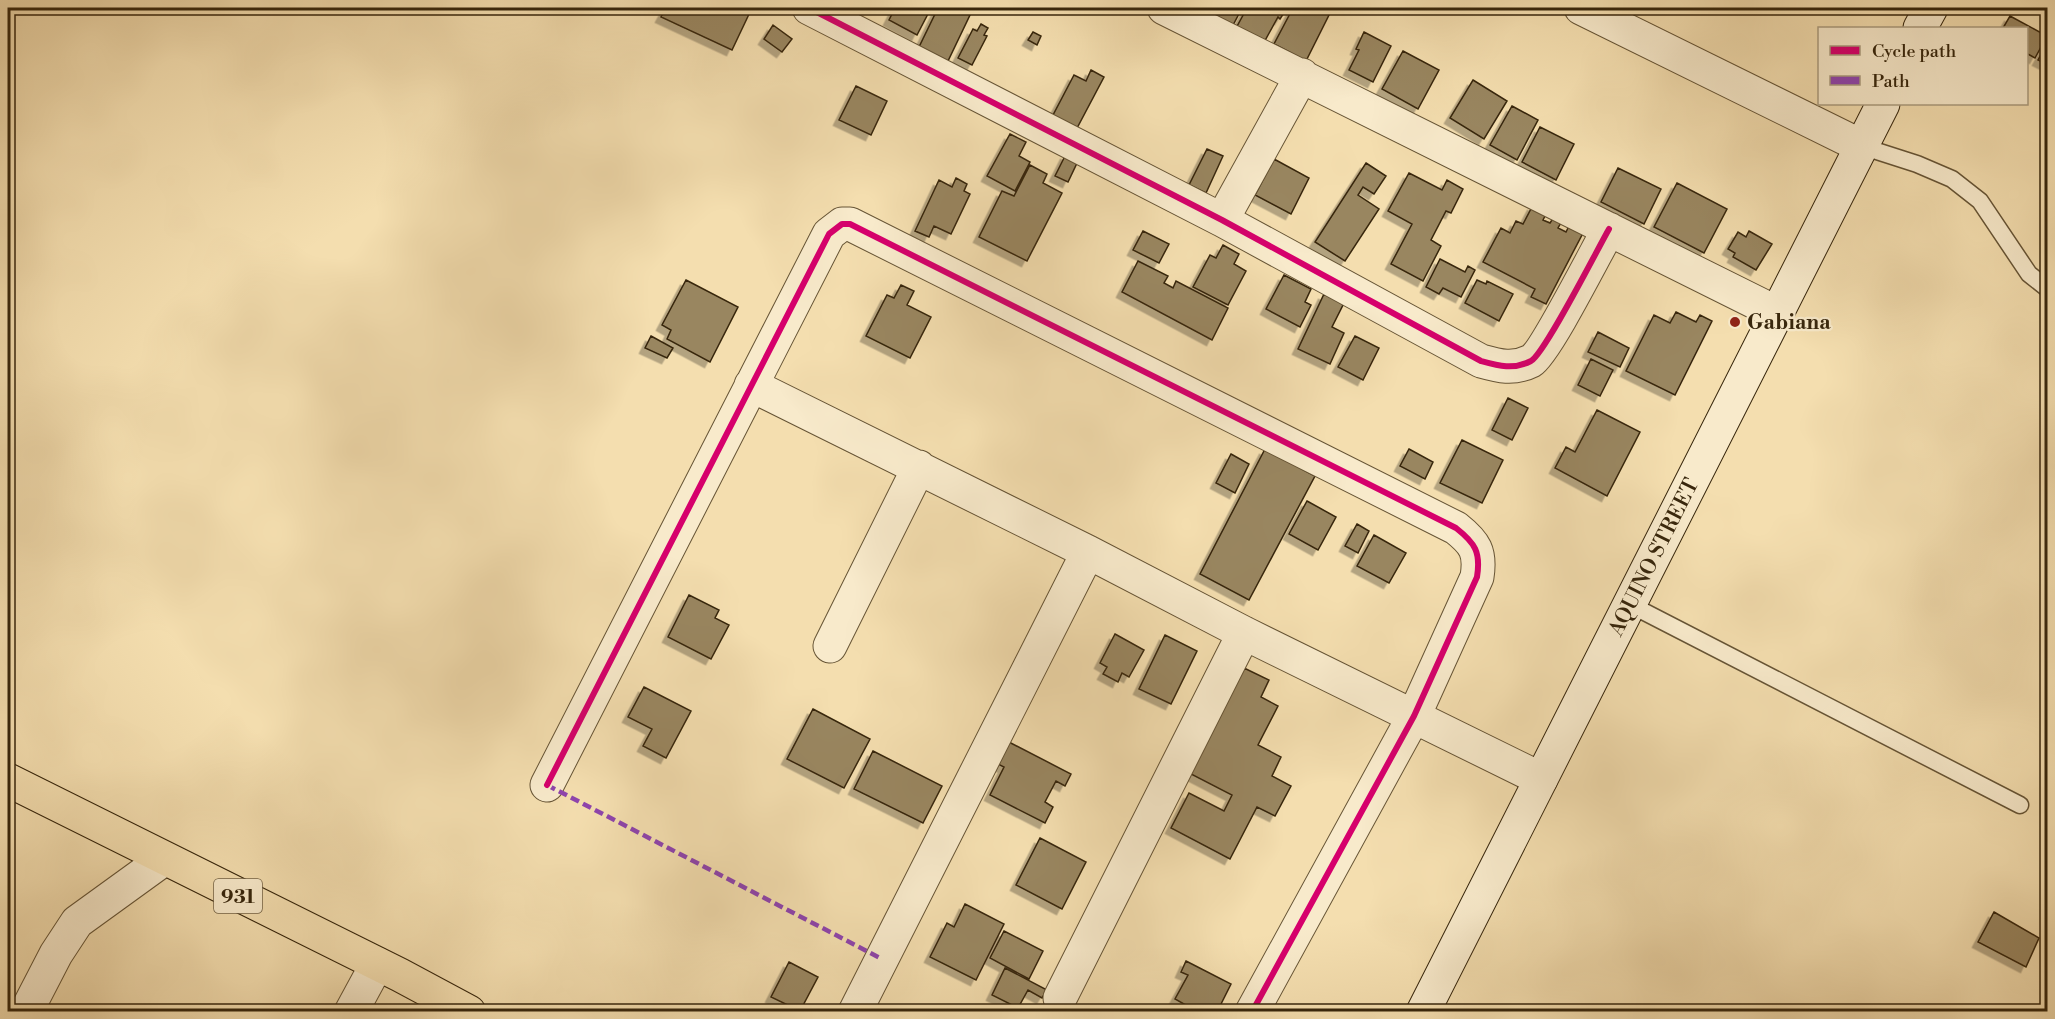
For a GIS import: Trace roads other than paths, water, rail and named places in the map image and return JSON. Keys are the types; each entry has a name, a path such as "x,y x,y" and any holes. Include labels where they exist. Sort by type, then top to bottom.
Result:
{"highway":[{"name":"931","path":"8,780 469,1011"}],"street":[{"path":"812,8 1222,220 1481,361 1508,368 1532,360 1546,342 1609,229"},
{"path":"1164,8 1777,313"},
{"path":"1581,8 1861,146"},
{"path":"1921,27 1931,8"},
{"path":"1222,220 1302,75"},
{"name":"AQUINO STREET","path":"1423,1011 1882,105"},
{"path":"547,785 829,234 842,224 850,224 1456,528 1468,537 1477,550 1480,561 1477,577 1414,716 1252,1011"},
{"path":"751,385 1088,552 1244,633 1541,779"},
{"path":"830,646 919,467"},
{"path":"855,1011 1088,552"},
{"path":"1060,998 1244,633"},
{"path":"26,1011 56,954 77,922 164,859"},
{"path":"351,1011 377,964"}],"lane":[{"path":"1861,146 1917,164 1952,179 1980,201 2029,274 2048,289"},
{"path":"1629,604 2020,805"}],"place":[{"name":"Gabiana","path":"1735,322"}]}
